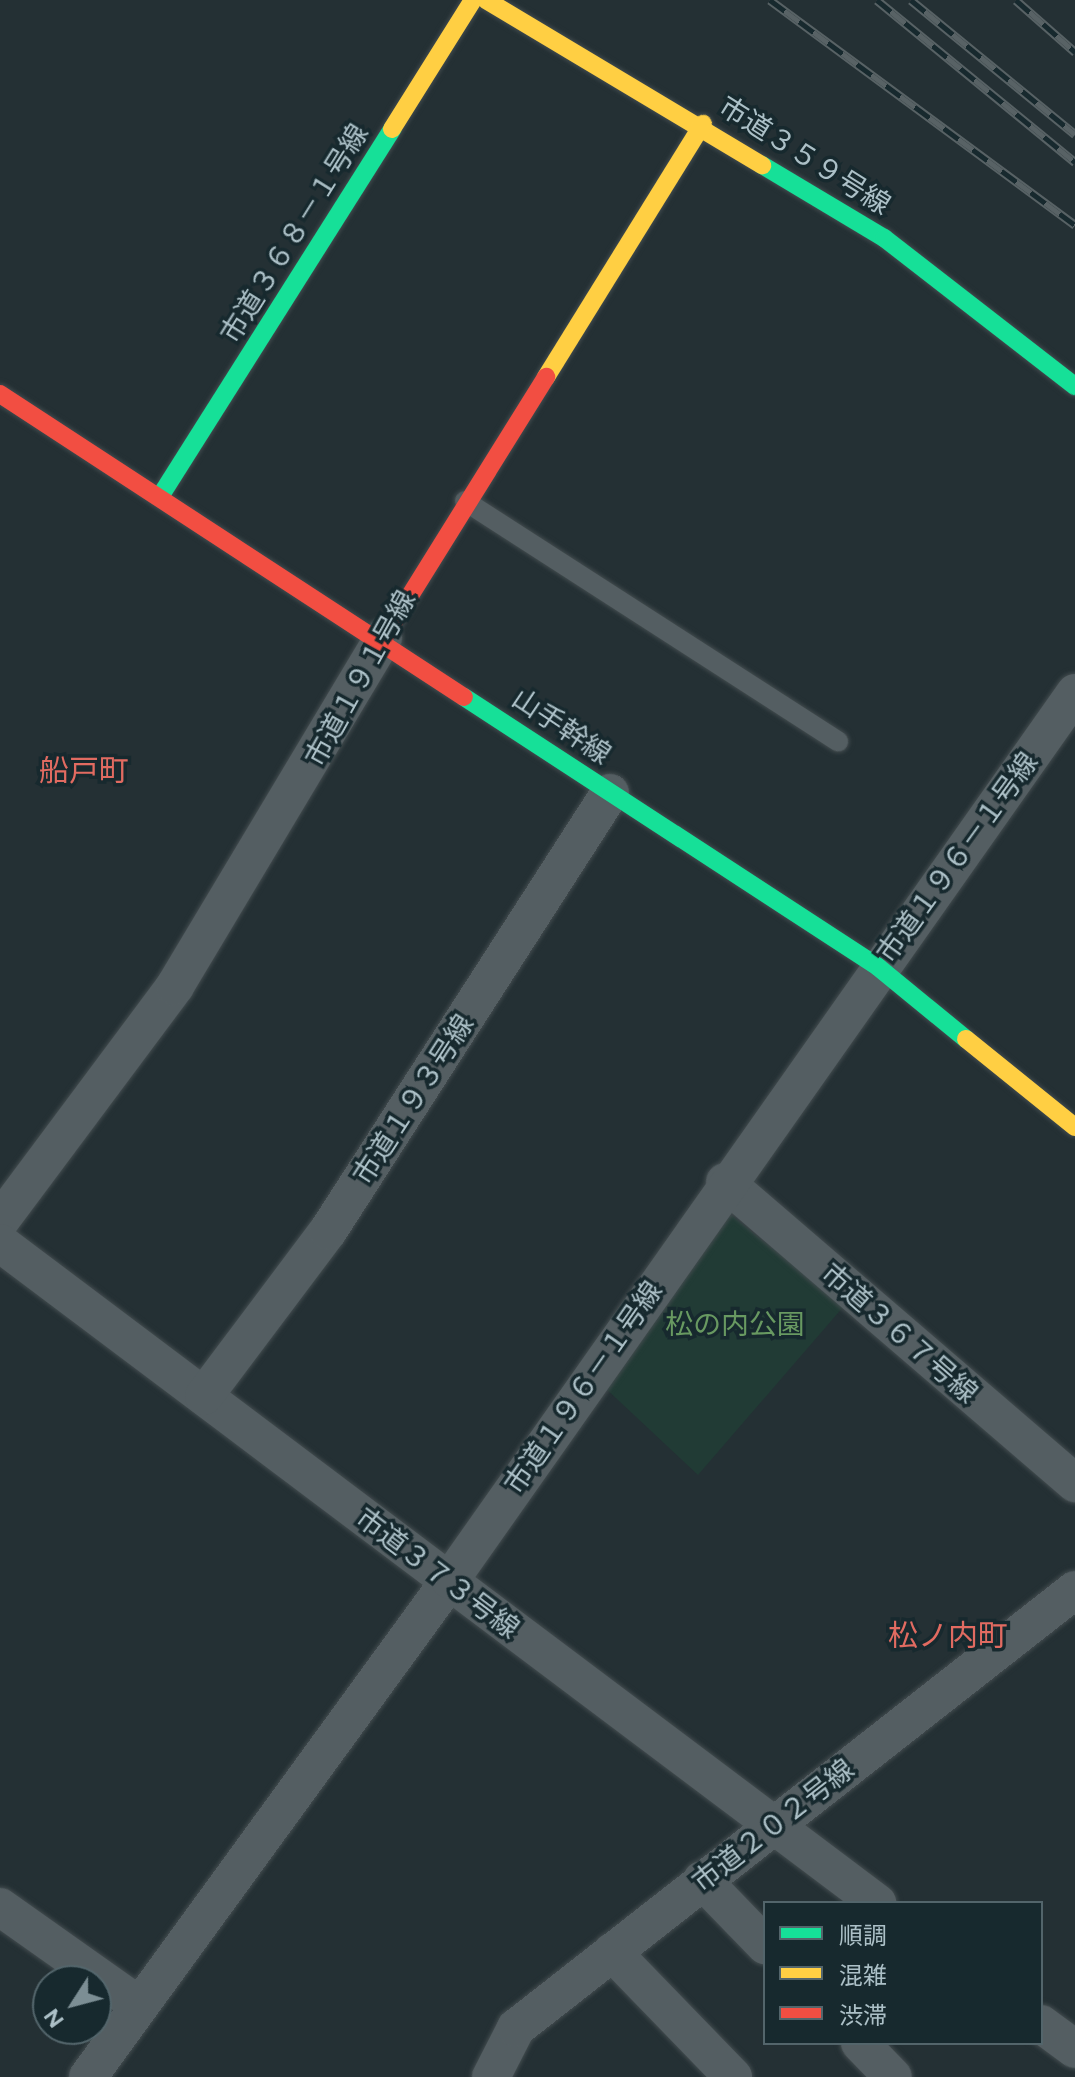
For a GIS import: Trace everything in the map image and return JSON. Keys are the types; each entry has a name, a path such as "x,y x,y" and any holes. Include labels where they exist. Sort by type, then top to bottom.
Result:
{"street":[{"name":"市道３６８－１号線","path":"161,495 473,0"},
{"name":"市道３５９号線","path":"486,0 703,124 884,238 1075,386"},
{"name":"市道１９１号線","path":"0,1221 175,986 465,501 703,124"},
{"name":"山手幹線","path":"0,394 383,639 610,793 878,967 1075,1127"},
{"name":"市道１９６－１号線","path":"88,2077 137,2004 450,1580 725,1182 1075,693"},
{"name":"市道１９３号線","path":"204,1396 328,1231 610,793"},
{"name":"市道３６７号線","path":"725,1182 1075,1483"},
{"name":"市道３７３号線","path":"0,1243 874,1901"},
{"name":"市道２０２号線","path":"491,2077 516,2028 771,1825 1075,1590"},
{"path":"702,1880 763,1943"},
{"path":"0,1907 137,2004"},
{"path":"612,1952 733,2077"},
{"path":"1043,2025 1075,2049"},
{"path":"866,2045 893,2077"}],"lane":[{"path":"465,501 838,741"}],"green space":[{"name":"松の内公園","path":"730,1214 844,1306 698,1475 602,1385"}],"railway":[{"path":"770,0 1075,225"},
{"path":"877,0 1075,162"},
{"path":"911,0 1075,134"},
{"path":"1016,0 1075,52"}],"traffic: fast":[{"path":"161,495 392,129"},
{"path":"762,165 884,238 1075,386"},
{"path":"464,697 878,967 966,1039"}],"traffic: slow":[{"path":"392,129 473,0"},
{"path":"486,0 762,165"},
{"path":"546,377 703,124"},
{"path":"966,1039 1075,1127"}],"traffic: jam":[{"path":"383,639 546,377"},
{"path":"0,394 464,697"}],"district":[{"name":"船戸町","path":"84,771"},
{"name":"松ノ内町","path":"948,1636"}]}
